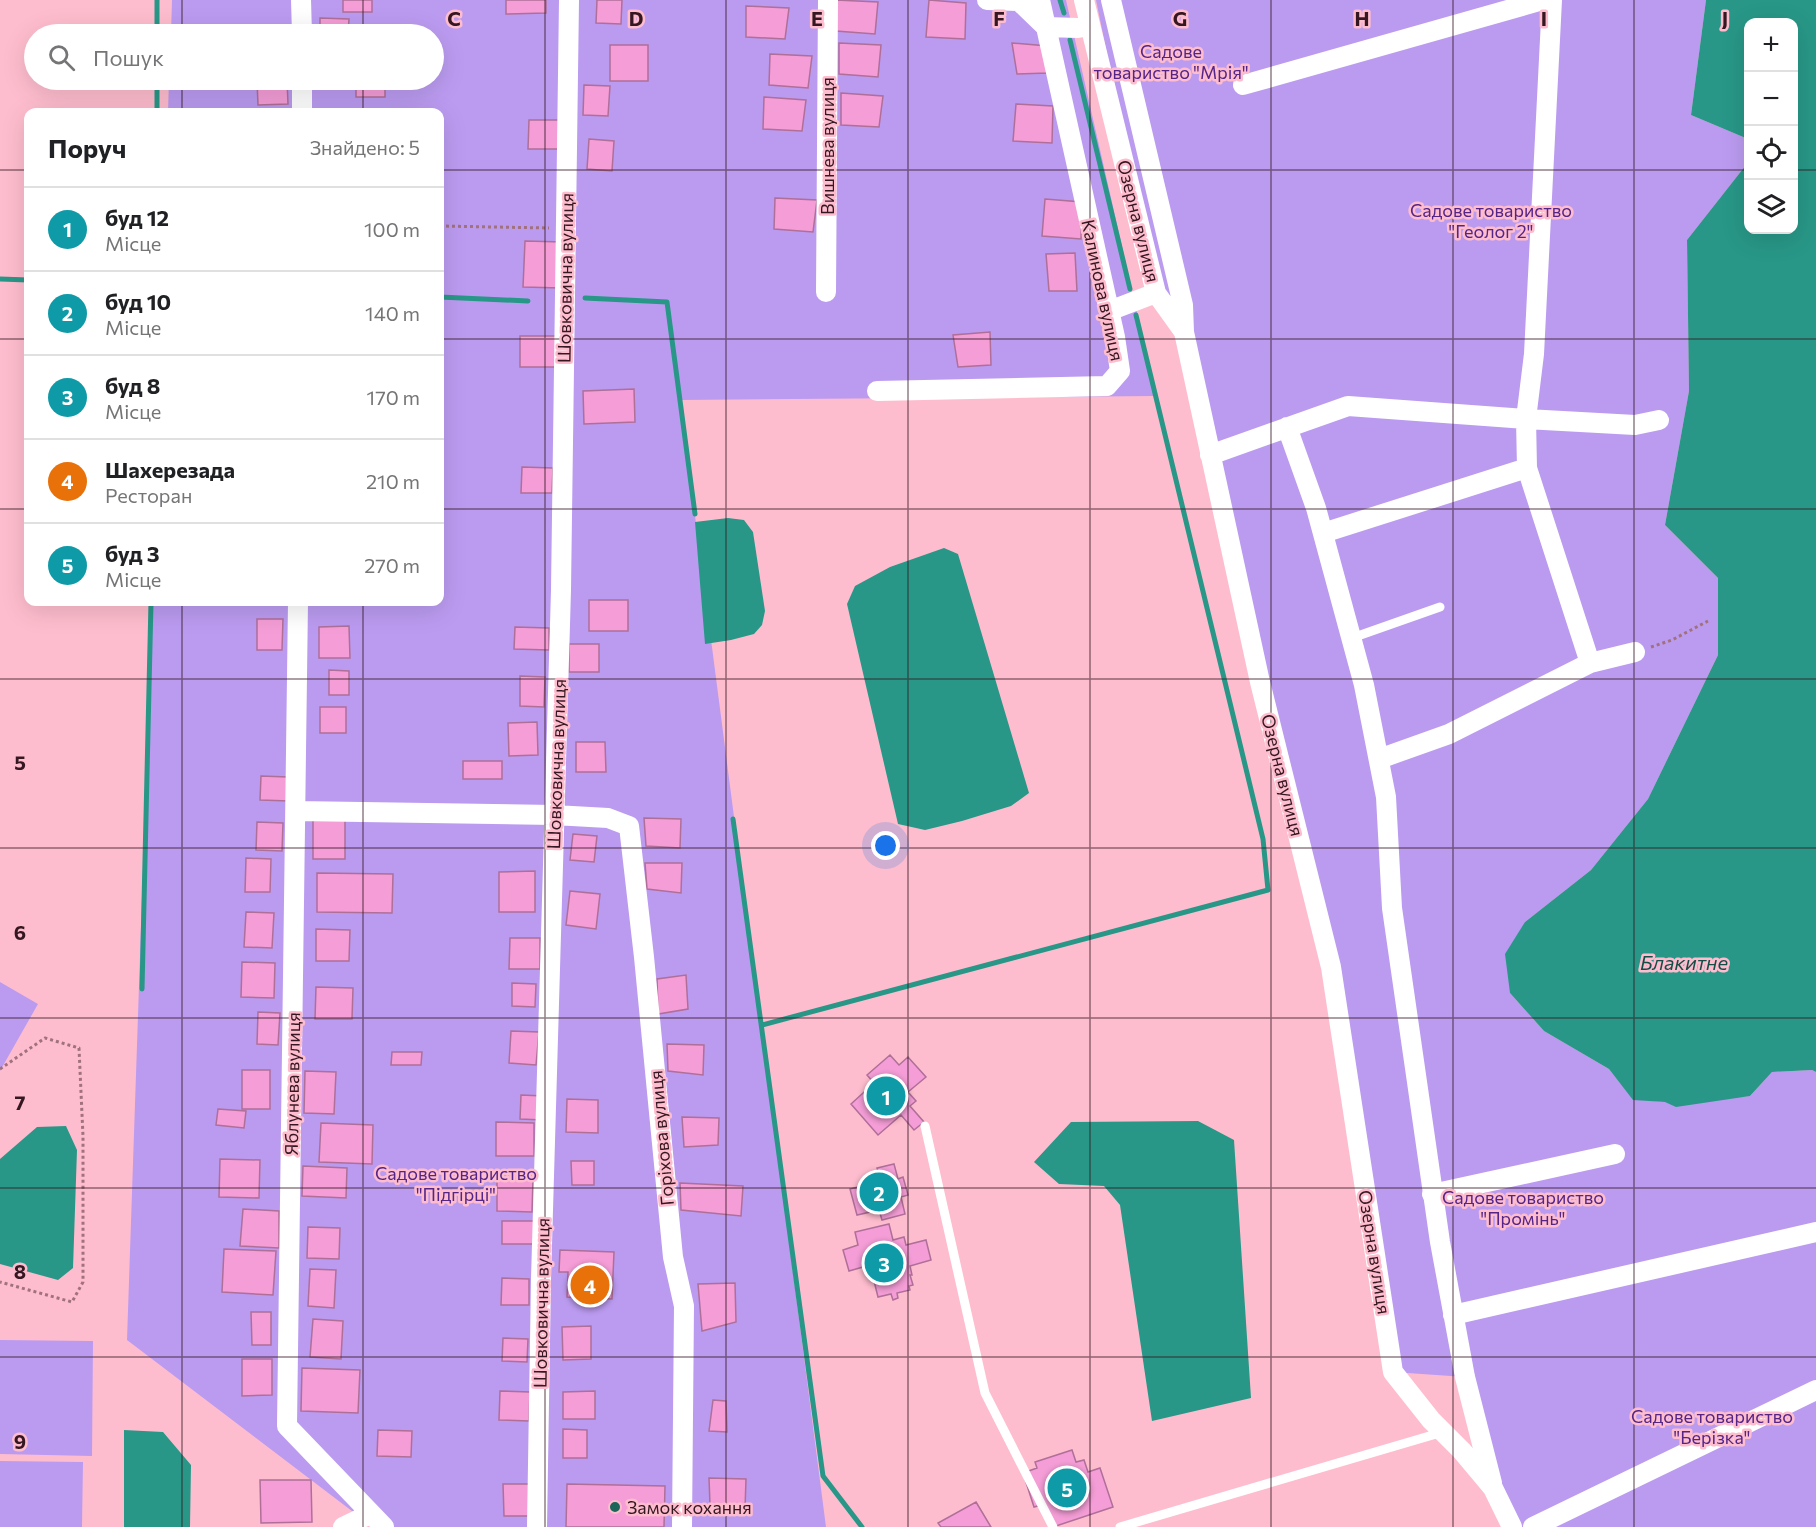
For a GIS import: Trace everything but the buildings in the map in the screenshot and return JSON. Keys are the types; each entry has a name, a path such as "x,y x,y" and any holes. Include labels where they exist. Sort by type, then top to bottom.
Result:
{"street":[{"path":"301,0 302,24"},
{"name":"Шовковична вулиця","path":"537,1527 541,1279 561,590 569,0"},
{"name":"Вишнева вулиця","path":"826,292 828,0"},
{"path":"987,0 1019,1 1046,27 1090,26"},
{"name":"Калинова вулиця","path":"877,391 1107,386 1120,371 1040,0"},
{"name":"Озерна вулиця","path":"1084,0 1156,293 1184,332 1260,682 1331,967 1393,1372 1431,1420 1493,1488 1512,1527"},
{"path":"1111,0 1183,305 1184,332"},
{"path":"1243,85 1543,0"},
{"path":"1552,0 1534,354 1526,419 1527,468 1590,663"},
{"path":"302,90 303,108"},
{"path":"1109,312 1156,293"},
{"path":"1210,455 1348,406 1635,425 1659,420"},
{"path":"1287,427 1316,508 1365,685 1386,796 1392,908 1432,1194 1465,1377 1493,1488"},
{"path":"1323,533 1527,468"},
{"name":"Яблунева вулиця","path":"298,606 287,1426 377,1521"},
{"path":"1379,759 1449,734 1590,663 1635,652"},
{"path":"296,811 554,815"},
{"name":"Горіхова вулиця","path":"554,815 608,818 629,826 673,1257 684,1306 682,1527"},
{"path":"1432,1194 1615,1154"},
{"path":"1453,1315 1816,1232"},
{"path":"1533,1527 1816,1390"},
{"path":"342,1527 377,1521"}],"lane":[{"path":"1352,639 1440,607"},
{"path":"925,1126 986,1393 1053,1527"},
{"path":"1120,1527 1443,1432"}],"path":[{"path":"444,226 566,228"},
{"path":"1635,652 1672,640 1708,621"},
{"path":"0,1070 45,1038 79,1048 83,1136 82,1282 72,1302 0,1282"}],"green space":[{"name":"Садове товариство \"Підгірці\"","path":"172,0 1066,0 1156,396 680,400 826,1527 373,1527 127,1340 152,606 444,606 444,108 168,108 169,90 444,90 444,24 171,24"},
{"path":"1096,0 1706,0 1691,115 1744,137 1744,168 1687,240 1689,391 1665,525 1718,578 1718,655 1648,799 1591,870 1525,922 1510,993 1544,1031 1609,1069 1633,1099 1665,1102 1750,1096 1772,1072 1812,1070 1816,1072 1816,1527 1512,1527 1465,1377 1393,1372 1331,967 1184,332 1156,293"},
{"path":"0,982 38,1004 0,1071"},
{"path":"0,1340 93,1341 92,1456 0,1454"},
{"path":"0,1461 83,1462 82,1527 0,1527"}],"water":[{"name":"Блакитне","path":"1706,0 1816,0 1816,1072 1812,1070 1772,1072 1750,1096 1676,1107 1665,1102 1633,1100 1609,1069 1544,1031 1510,993 1505,954 1525,922 1591,870 1648,799 1718,655 1718,578 1665,525 1689,391 1687,240 1744,168 1744,234 1798,234 1798,18 1744,18 1744,137 1691,115"},
{"path":"728,518 744,520 753,532 765,611 762,625 754,634 705,644 695,522"},
{"path":"944,548 958,554 1029,793 1011,806 925,830 898,824 847,604 855,586 890,567"},
{"path":"1198,1121 1234,1140 1251,1398 1152,1421 1120,1205 1104,1186 1059,1184 1034,1162 1071,1122"},
{"path":"66,1126 77,1150 73,1268 58,1280 0,1264 0,1159 37,1127"},
{"path":"124,1430 163,1432 191,1465 190,1527 124,1527"}],"waterway":[{"path":"157,0 157,24"},
{"path":"1060,0 1064,13"},
{"path":"1070,40 1130,289"},
{"path":"157,90 157,108"},
{"path":"0,279 24,280"},
{"path":"444,297 528,301"},
{"path":"585,298 667,302 695,514"},
{"path":"762,1025 1268,890 1263,839 1136,315"},
{"path":"142,989 151,606"},
{"path":"733,819 823,1476 862,1527"}],"place":[{"name":"буд 12","path":"886,1096"},
{"name":"буд 10","path":"879,1192"},
{"name":"буд 8","path":"884,1263"},
{"name":"Шахерезада","path":"590,1285"},
{"name":"буд 3","path":"1067,1488"},
{"name":"Замок кохання","path":"615,1507"}],"park label":[{"name":"Садове товариство \"Мрія\"","path":"1171,61"},
{"name":"Садове товариство \"Геолог 2\"","path":"1491,220"},
{"name":"Садове товариство \"Промінь\"","path":"1523,1207"},
{"name":"Садове товариство \"Берізка\"","path":"1712,1426"}]}
